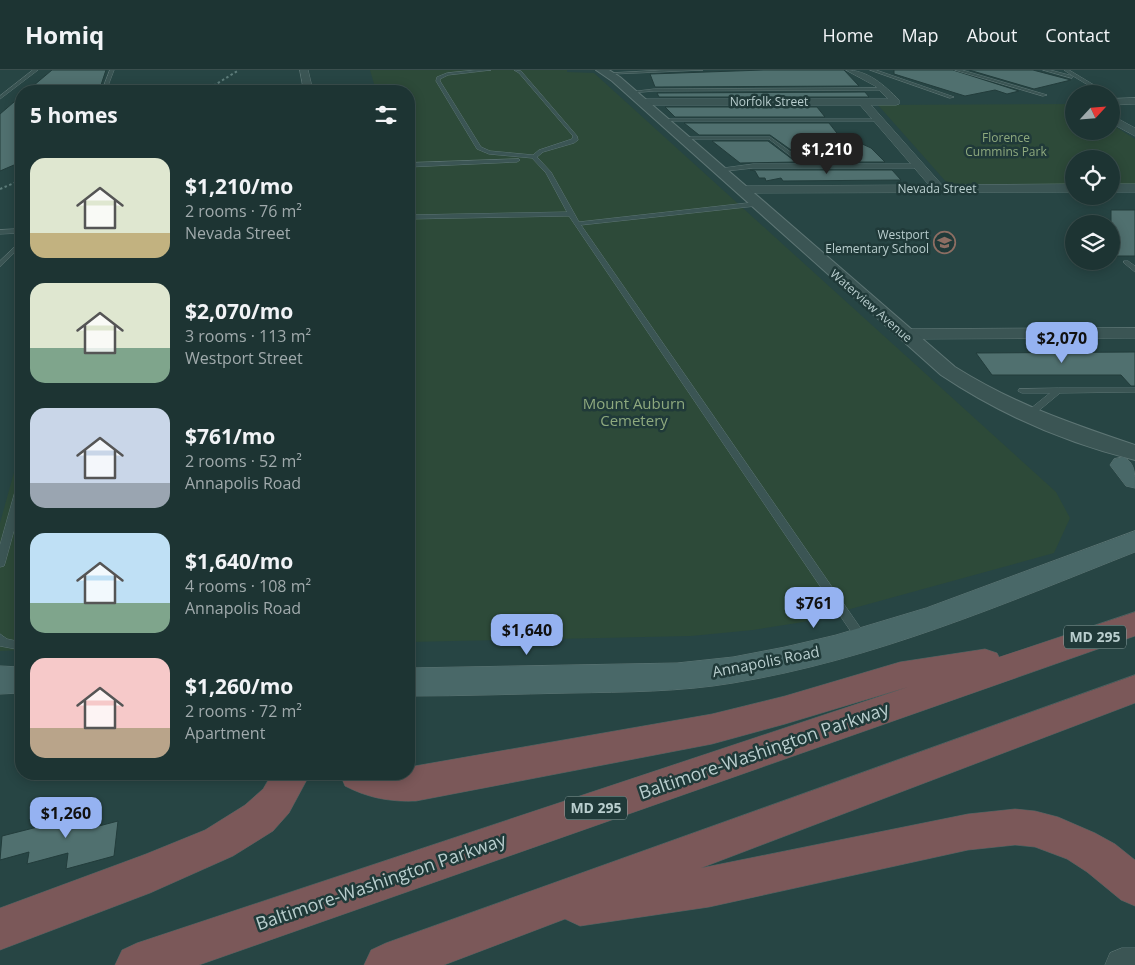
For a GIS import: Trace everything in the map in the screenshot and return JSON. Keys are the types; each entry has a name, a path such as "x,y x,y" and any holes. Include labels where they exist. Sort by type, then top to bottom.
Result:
{"highway":[{"name":"Baltimore-Washington Parkway","path":"137,965 1135,624"},
{"path":"372,780 396,785 416,784 712,729 777,713 900,675 1055,651"},
{"path":"386,965 1135,688"},
{"path":"0,930 158,870 218,843 260,818 276,801 288,780"},
{"path":"528,912 710,887 968,832 1000,828 1035,829 1058,836 1081,846 1101,858 1135,886"}],"main road":[{"name":"Annapolis Road","path":"415,682 646,678 693,675 761,666 862,640 986,598 1135,541"},
{"path":"0,680 15,680"}],"street":[{"path":"304,70 308,85"},
{"name":"Waterview Avenue","path":"601,70 615,74 630,92 756,204 904,334 959,379 1028,415 1055,426 1098,453 1132,467"},
{"path":"850,70 870,79 883,89"},
{"name":"Norfolk Street","path":"643,102 896,102 883,89"},
{"path":"1120,100 1135,101"},
{"path":"863,102 939,189"},
{"path":"1120,124 1135,133"},
{"name":"Nevada Street","path":"740,189 1065,188"},
{"path":"1120,188 1135,188"},
{"path":"904,334 1135,333"},
{"path":"1122,965 1135,964"}],"lane":[{"path":"17,85 36,70"},
{"path":"106,85 112,70"},
{"path":"489,70 447,74 438,78 438,81 479,148 489,152 535,158 548,172 570,214 862,640"},
{"path":"415,165 535,158 541,151 575,140 575,136 520,72 516,70"},
{"path":"615,74 701,70"},
{"path":"872,70 952,96"},
{"path":"957,70 1045,96"},
{"path":"1045,70 1083,80"},
{"path":"1066,70 1092,85"},
{"path":"0,98 15,86"},
{"path":"630,92 654,90 883,89"},
{"path":"663,120 879,120"},
{"path":"682,138 770,138 806,166"},
{"path":"718,170 753,166 919,166"},
{"path":"577,224 756,204"},
{"path":"415,217 570,214"},
{"path":"0,232 15,231"},
{"path":"0,265 15,249"},
{"path":"1126,262 1135,270"},
{"path":"1028,415 1059,390"},
{"path":"1022,391 1135,390"},
{"path":"0,563 15,509"},
{"path":"0,639 4,643 15,645"}],"green space":[{"name":"Mount Auburn Cemetery","path":"370,70 567,70 567,72 594,73 1056,492 1070,518 1054,553 803,622 753,630 691,636 415,642 415,85 374,85"},
{"name":"Florence Cummins Park","path":"1065,104 1065,140 1120,140 1120,130 1135,139 1135,185 1120,185 1120,150 1065,150 1065,185 948,184 878,105"},
{"path":"15,469 15,650 0,651 0,523"}],"building":[{"path":"52,70 106,70 101,85 34,85"},
{"path":"763,70 844,70 859,86 655,87 650,74"},
{"path":"894,70 953,70 1019,91 1007,94 995,90 965,96 894,74"},
{"path":"969,70 1033,70 1071,80 1034,89"},
{"path":"865,92 869,97 659,97 657,93"},
{"path":"15,101 15,165 0,171 0,114"},
{"path":"665,107 817,107 825,117 675,117"},
{"path":"684,123 829,123 840,137 847,137 871,148 885,162 808,162 770,135 699,135"},
{"path":"712,141 768,141 796,162 740,163"},
{"path":"750,170 892,170 901,180 783,181 781,178 766,181 765,178 759,178 755,171"},
{"path":"1111,210 1135,210 1135,256 1120,256 1120,215 1111,215"},
{"path":"1135,352 1135,386 1131,386 1121,375 992,375 976,353"},
{"path":"99,800 95,827 118,821 114,856 66,869 68,853 27,864 29,852 0,860 2,836 65,820 67,808"}],"railway":[{"path":"215,85 239,70"},
{"path":"0,189 15,183"}],"place":[{"name":"Westport Elementary School","path":"945,242"}]}
